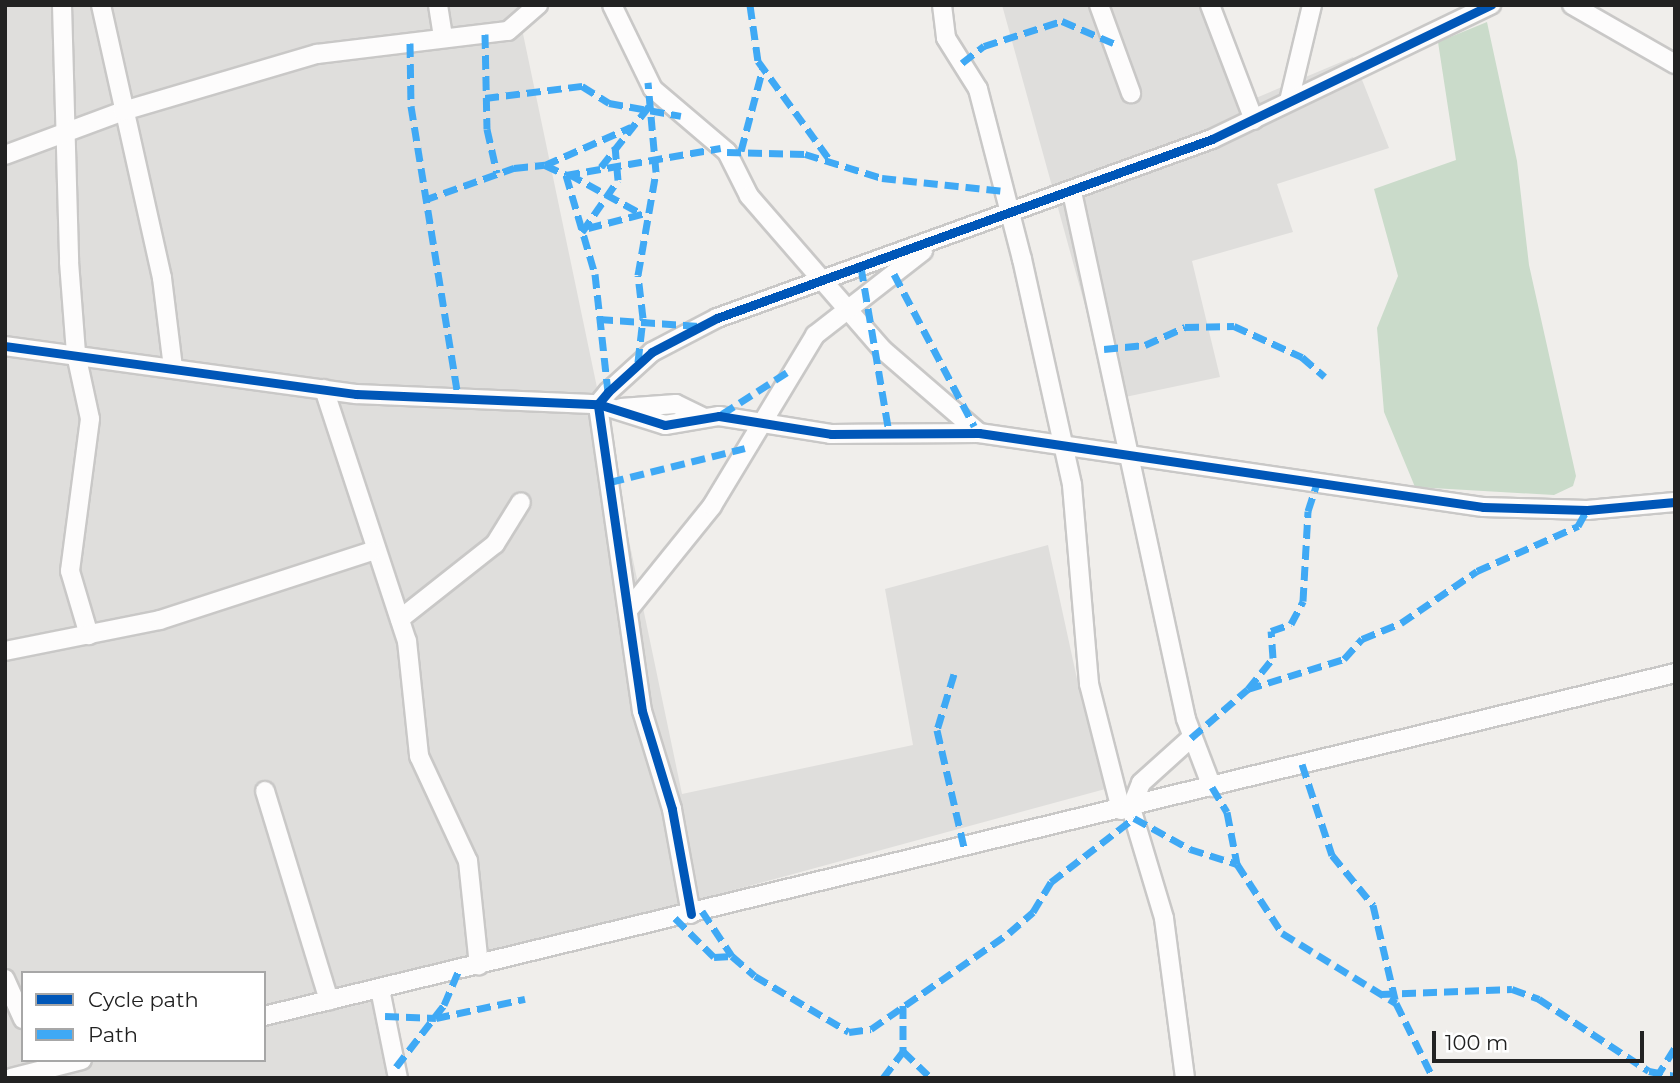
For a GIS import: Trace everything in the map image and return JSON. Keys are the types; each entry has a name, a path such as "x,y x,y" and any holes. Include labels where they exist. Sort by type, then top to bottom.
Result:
{"street":[{"path":"62,5 70,132 76,354 90,419 70,571 89,635"},
{"path":"100,5 162,278 173,367"},
{"path":"438,5 443,38"},
{"path":"5,155 123,111 317,54 516,28 538,5"},
{"path":"612,5 653,89 727,152 749,196 910,377 979,433"},
{"path":"942,5 946,38 978,89 1062,443 1080,552 1077,592 1089,684 1126,809 1164,918 1185,1078"},
{"path":"1099,5 1131,93"},
{"path":"1210,5 1254,120"},
{"path":"1289,101 1312,5"},
{"path":"691,914 672,809 648,743 604,406 638,362 667,343 822,281 936,240 1007,209 1072,192 1254,120 1470,9 1491,5"},
{"path":"1572,5 1675,64"},
{"path":"1072,192 1126,456 1191,738 1212,786"},
{"path":"629,610 712,506 761,419 815,335 849,311 936,240"},
{"path":"5,346 324,389 604,406 665,425 705,418 761,419 831,434 979,433 1015,442 1062,443 1126,456 1483,507 1574,511 1675,502"},
{"path":"324,389 372,551 400,619 419,756 468,861 479,965"},
{"path":"400,619 495,544 522,502"},
{"path":"5,651 160,620 372,551"},
{"path":"266,1016 1126,809 1675,673"},
{"path":"1126,809 1141,783 1191,738"},
{"path":"265,791 329,1000"},
{"path":"5,979 21,1015"},
{"path":"380,989 398,1078"},
{"path":"21,1076 43,1065 66,1062"}],"shaded area":[{"path":"5,5 517,5 682,794 913,745 885,589 1048,545 1082,702 1109,788 374,988 390,1078 5,1078"},
{"path":"1002,5 1219,5 1256,98 1353,57 1389,148 1277,184 1293,232 1192,261 1220,377 1111,400"}],"green space":[{"path":"1487,22 1517,161 1529,265 1576,476 1573,486 1554,495 1415,487 1384,412 1377,328 1398,276 1374,189 1456,160 1438,42"}],"marked path":[{"path":"750,5 758,61 832,163"},
{"path":"962,63 984,46 1062,21 1113,43"},
{"path":"485,34 487,129 497,173"},
{"path":"410,43 411,106 458,395"},
{"path":"741,151 763,68"},
{"path":"638,362 643,318 638,275 656,172 648,82"},
{"path":"485,98 582,86 609,103 681,116"},
{"path":"601,167 650,105"},
{"path":"545,165 631,127"},
{"path":"582,232 618,180 615,146"},
{"path":"424,200 514,168 545,165 566,175 721,148"},
{"path":"727,152 805,154 882,178 1004,191"},
{"path":"569,174 642,214"},
{"path":"566,175 595,274 608,392"},
{"path":"588,228 645,213"},
{"path":"861,267 889,432"},
{"path":"894,274 974,426"},
{"path":"599,319 699,326"},
{"path":"1104,349 1145,345 1185,327 1234,326 1302,357 1325,377"},
{"path":"722,414 789,371"},
{"path":"610,482 745,448"},
{"path":"1248,689 1273,658 1271,631 1291,624 1303,601 1308,511 1318,480"},
{"path":"1191,738 1248,689 1344,659 1362,639 1401,623 1477,571 1578,526 1587,510"},
{"path":"954,674 937,730 964,847"},
{"path":"1302,764 1332,855 1373,905 1395,999"},
{"path":"1212,787 1227,812 1237,864"},
{"path":"702,911 732,956 755,976 849,1032 871,1029 1009,933 1033,912 1051,882 1134,818 1190,849 1237,864 1282,933 1396,1003 1433,1078"},
{"path":"675,918 714,957 732,956"},
{"path":"396,1067 444,1005 459,970"},
{"path":"1381,994 1512,989 1539,999 1649,1071 1675,1076"},
{"path":"385,1016 436,1018 525,999"},
{"path":"903,1005 903,1051 931,1078"},
{"path":"1656,1078 1675,1047"},
{"path":"883,1078 903,1051"}],"cycle path":[{"path":"691,914 672,809 642,711 598,404 608,392 652,352 717,318 1212,139 1491,5"},
{"path":"5,346 356,394 598,404 665,425 719,416 831,434 979,433 1483,507 1587,510 1675,502"}]}
